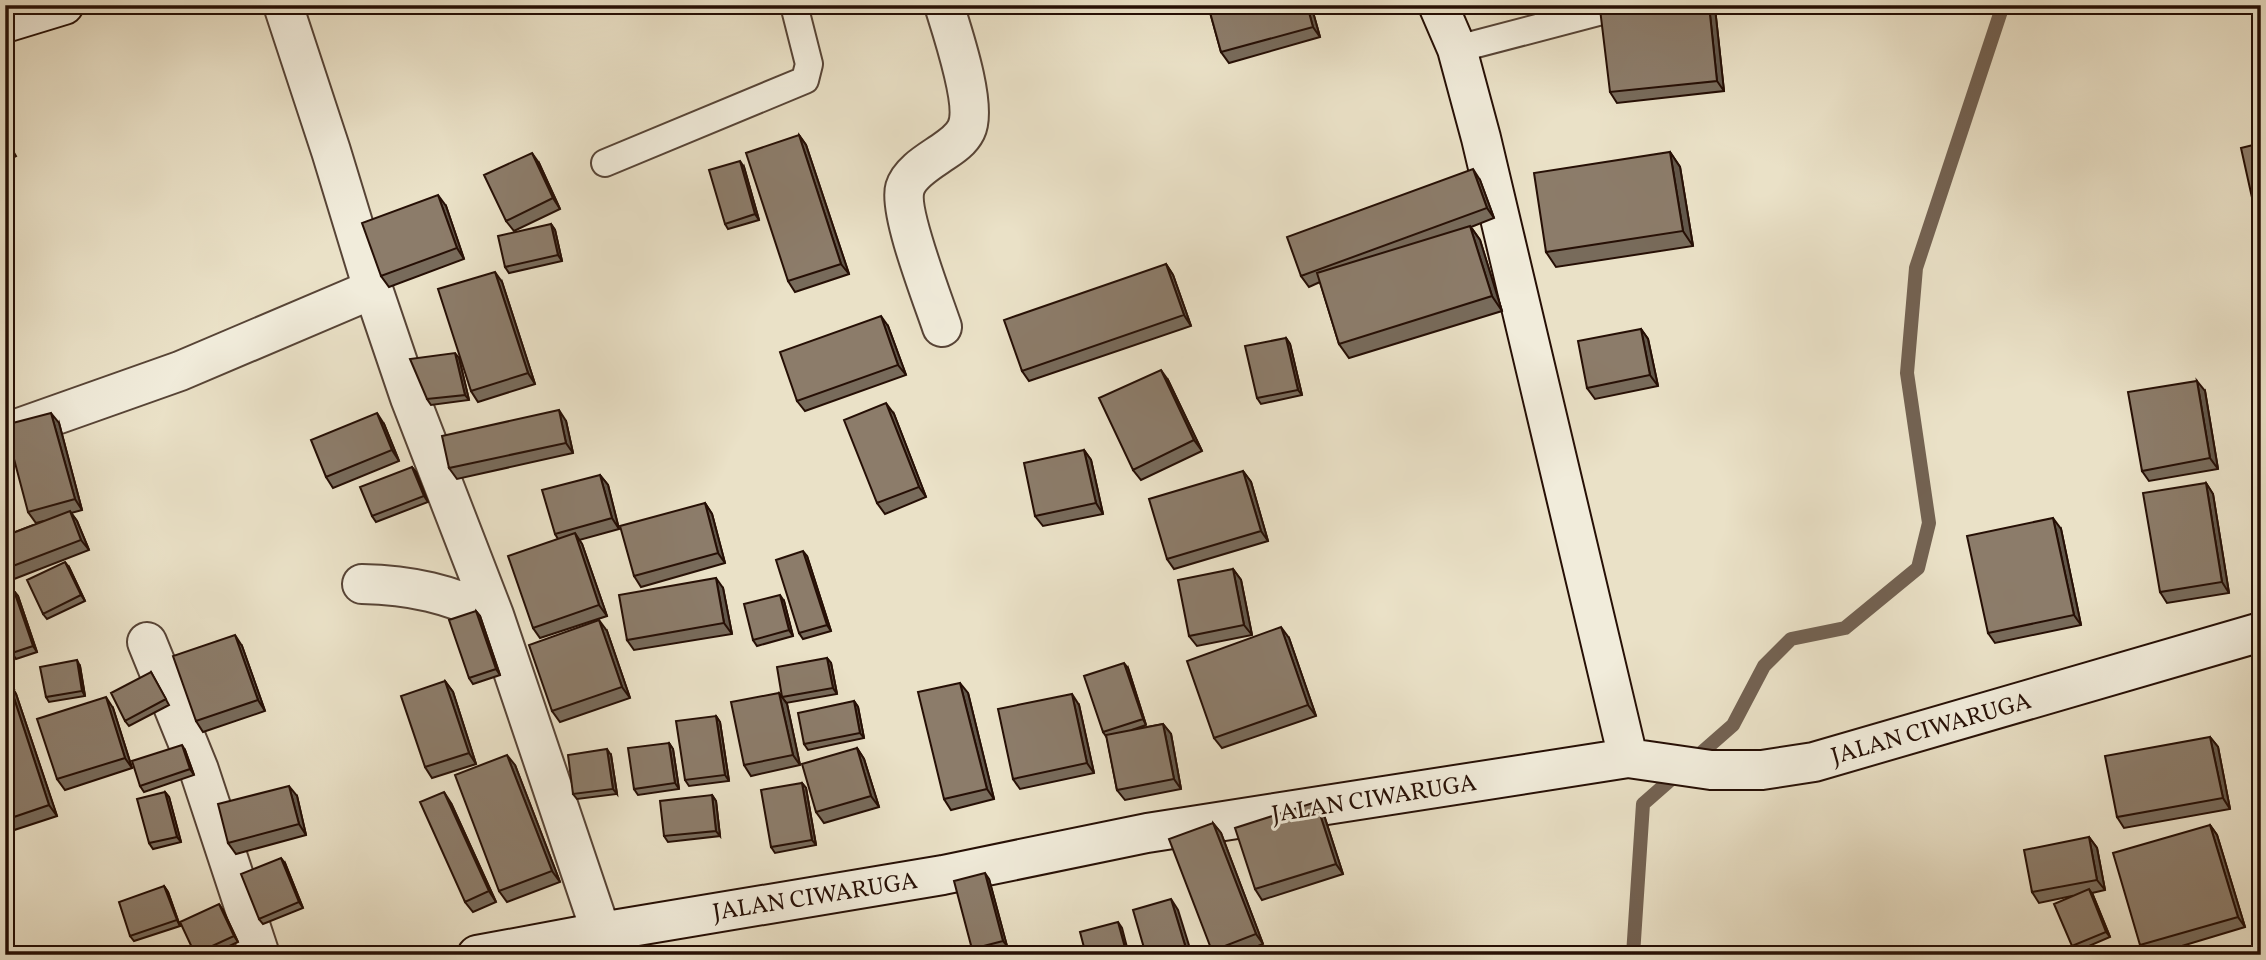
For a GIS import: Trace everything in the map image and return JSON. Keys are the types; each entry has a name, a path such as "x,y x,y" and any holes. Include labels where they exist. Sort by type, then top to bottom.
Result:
{"street":[{"path":"5,23 64,5"},
{"path":"283,5 410,398 494,615 601,932"},
{"path":"942,327 905,212 905,188 921,166 956,144 966,130 971,115 944,5"},
{"path":"1438,5 1457,50 1481,138 1628,758"},
{"path":"5,433 180,371 373,289"},
{"path":"362,584 403,585 465,601 494,615"},
{"name":"JALAN CIWARUGA","path":"477,955 943,875 1147,834 1628,758 1711,770 1762,770 1814,762 2261,632"},
{"path":"147,642 200,770 260,955"}],"lane":[{"path":"606,163 806,80 809,64 794,5"},
{"path":"1457,50 1625,5"}],"building":[{"path":"1208,5 1307,5 1313,27 1221,52"},
{"path":"1634,5 1709,5 1717,81 1610,92 1600,9"},
{"path":"799,135 841,264 788,281 746,153"},
{"path":"5,138 12,150 5,154"},
{"path":"2261,143 2261,200 2253,202 2241,148"},
{"path":"1670,152 1683,231 1546,252 1534,173"},
{"path":"532,153 553,198 506,221 484,175"},
{"path":"740,161 755,214 725,224 709,170"},
{"path":"1473,169 1487,208 1301,276 1287,237"},
{"path":"438,195 457,248 381,276 362,223"},
{"path":"551,224 558,255 505,267 498,236"},
{"path":"1470,226 1492,296 1339,344 1317,273"},
{"path":"1166,264 1184,315 1022,371 1004,320"},
{"path":"495,272 528,373 471,391 438,289"},
{"path":"881,316 898,365 797,401 780,352"},
{"path":"1641,329 1650,375 1587,388 1578,341"},
{"path":"1286,338 1298,390 1257,398 1245,346"},
{"path":"455,353 465,395 427,399 410,359"},
{"path":"1161,370 1194,440 1133,470 1099,398"},
{"path":"2197,381 2210,458 2142,471 2128,392"},
{"path":"886,403 919,487 877,503 844,420"},
{"path":"559,410 566,443 449,468 442,436"},
{"path":"51,413 75,499 28,512 5,425"},
{"path":"377,413 392,450 326,477 311,440"},
{"path":"1084,450 1096,503 1035,516 1024,463"},
{"path":"412,467 424,496 372,516 360,487"},
{"path":"1243,471 1261,531 1167,559 1149,499"},
{"path":"600,475 612,518 555,534 542,490"},
{"path":"2206,483 2222,582 2160,592 2143,493"},
{"path":"705,503 718,553 634,576 620,526"},
{"path":"70,511 81,540 5,569 5,536"},
{"path":"2053,518 2074,615 1988,633 1967,536"},
{"path":"575,533 599,605 533,628 508,556"},
{"path":"803,551 827,625 799,633 776,560"},
{"path":"65,562 81,595 43,614 27,580"},
{"path":"1233,569 1244,625 1189,636 1178,580"},
{"path":"716,578 724,623 627,640 619,595"},
{"path":"14,591 33,646 12,653 5,633 5,594"},
{"path":"780,595 789,630 753,640 744,604"},
{"path":"476,611 496,669 469,678 449,620"},
{"path":"599,620 622,687 552,711 529,645"},
{"path":"1281,627 1308,705 1214,738 1187,661"},
{"path":"235,635 258,700 196,721 173,656"},
{"path":"827,658 833,688 782,697 777,667"},
{"path":"77,660 82,691 46,697 40,667"},
{"path":"1124,663 1143,719 1103,732 1084,676"},
{"path":"151,672 166,699 125,721 111,693"},
{"path":"445,681 469,753 425,767 401,696"},
{"path":"9,683 49,805 5,820 5,684"},
{"path":"960,683 987,789 944,799 918,692"},
{"path":"779,693 793,755 744,765 731,702"},
{"path":"1072,694 1087,763 1013,779 998,709"},
{"path":"106,697 125,758 57,779 37,719"},
{"path":"854,701 860,733 804,744 798,713"},
{"path":"716,716 725,775 685,780 676,721"},
{"path":"1163,724 1174,779 1117,790 1106,735"},
{"path":"2210,737 2223,798 2117,817 2105,756"},
{"path":"669,743 675,783 634,789 628,748"},
{"path":"182,745 190,769 140,786 132,761"},
{"path":"857,748 871,796 816,812 802,764"},
{"path":"607,749 613,789 573,794 568,755"},
{"path":"507,755 552,871 499,891 455,775"},
{"path":"802,783 812,840 771,847 761,790"},
{"path":"289,786 299,824 228,843 218,804"},
{"path":"165,792 177,837 149,843 137,799"},
{"path":"444,792 489,891 465,902 420,802"},
{"path":"712,795 716,831 664,836 660,801"},
{"path":"1316,802 1336,864 1255,889 1235,828"},
{"path":"1213,823 1256,934 1212,951 1169,839"},
{"path":"2210,825 2238,917 2140,945 2113,853"},
{"path":"2089,837 2097,880 2032,892 2024,850"},
{"path":"281,858 299,902 259,919 241,874"},
{"path":"985,873 1003,941 972,949 954,881"},
{"path":"164,886 177,920 130,936 119,902"},
{"path":"2089,889 2106,932 2072,946 2054,904"},
{"path":"1171,899 1188,955 1146,955 1133,910"},
{"path":"219,904 234,936 195,954 180,922"},
{"path":"1118,922 1127,955 1086,955 1080,932"},
{"path":"630,951 631,955 610,955"}],"waterway":[{"path":"1633,955 1643,804 1733,725 1764,666 1791,639 1845,628 1918,568 1929,523 1907,373 1916,268 2003,5"}]}
